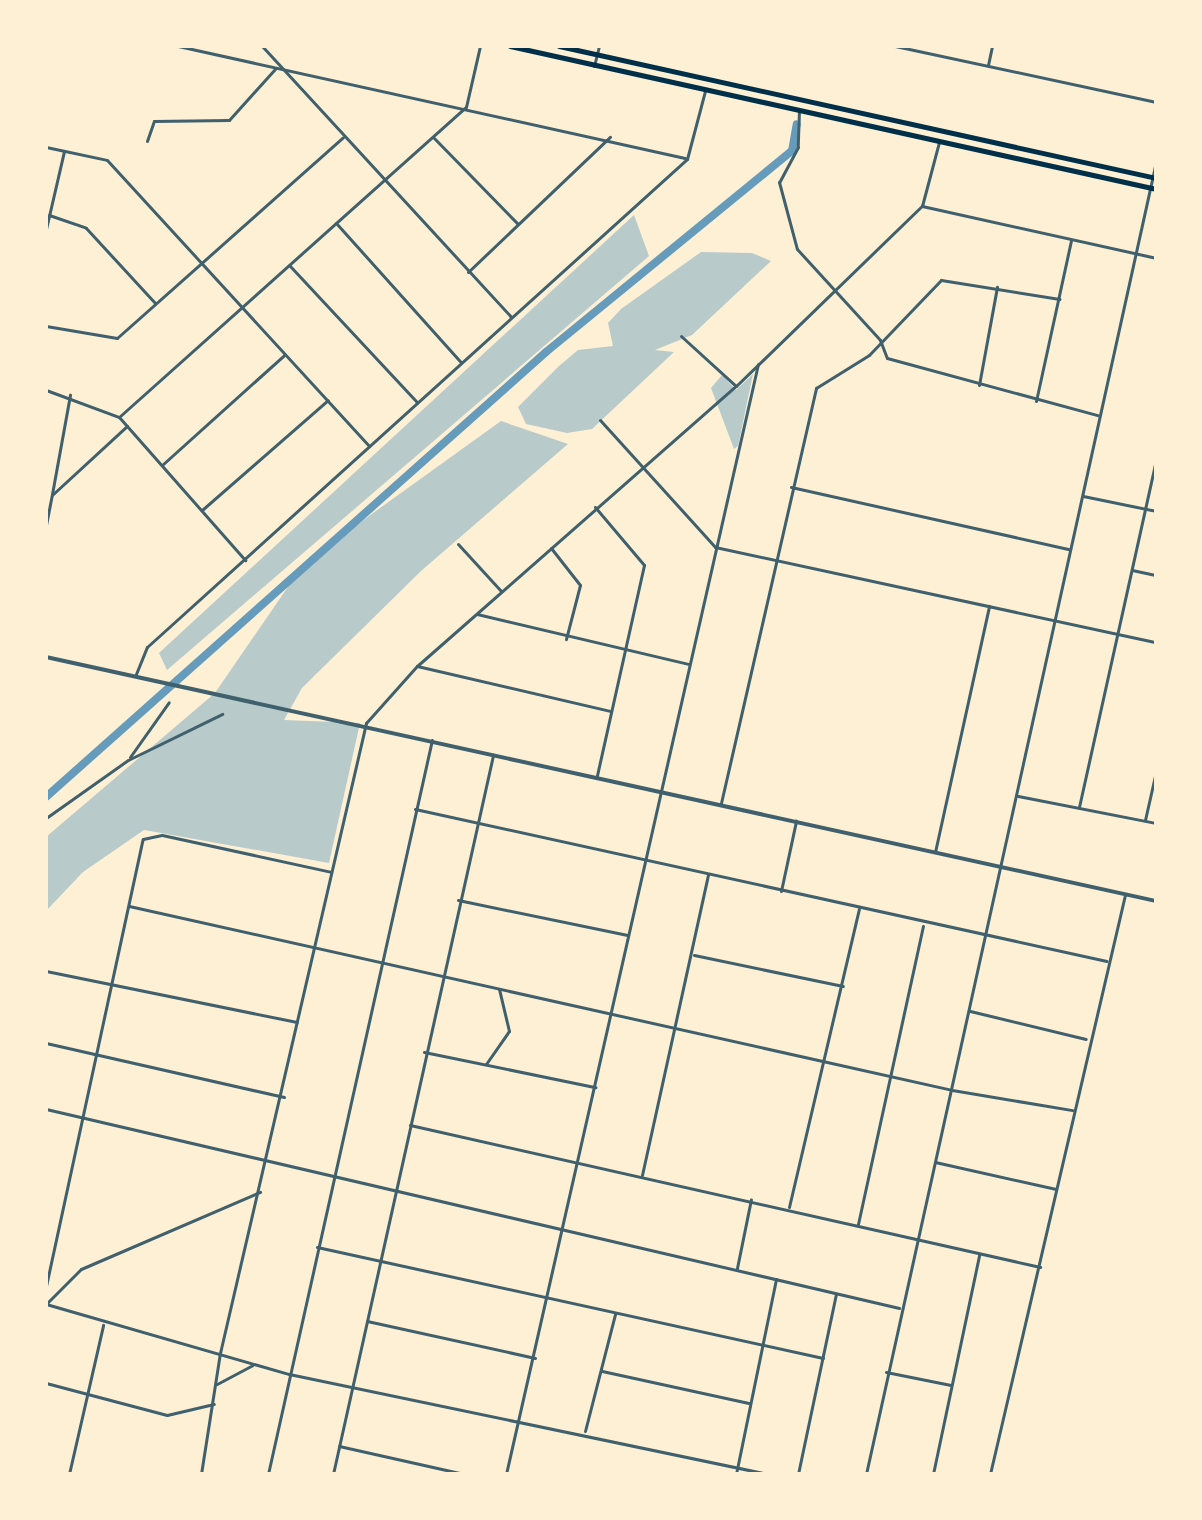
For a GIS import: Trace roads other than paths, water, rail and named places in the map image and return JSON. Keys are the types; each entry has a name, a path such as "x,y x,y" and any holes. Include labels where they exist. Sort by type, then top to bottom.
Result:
{"main road":[{"path":"510,46 1153,188"},
{"path":"559,46 1154,178"}],"street":[{"path":"178,46 284,71 610,136 687,159"},
{"path":"262,46 511,317"},
{"path":"119,417 466,107 480,46"},
{"path":"594,66 599,46"},
{"path":"895,46 1156,102"},
{"path":"988,65 992,46"},
{"path":"147,141 154,121 164,119 223,124 275,69"},
{"path":"136,674 147,647 687,159 706,89"},
{"path":"799,110 798,147 779,182 797,249 831,292 880,340 897,365 1099,416"},
{"path":"468,272 610,136"},
{"path":"46,326 115,339 343,137"},
{"path":"434,138 518,224"},
{"path":"201,1474 220,1353 284,1097 314,947 366,723 417,666 595,506 736,386 922,206 939,142"},
{"path":"46,147 107,160 369,446"},
{"path":"46,229 64,151"},
{"path":"866,1474 899,1308 970,1011 984,935 1135,253 1153,188 1156,162"},
{"path":"922,206 1156,258"},
{"path":"49,215 86,228 155,303"},
{"path":"336,223 460,361"},
{"path":"1036,401 1071,241"},
{"path":"290,266 417,402"},
{"path":"721,803 812,395 880,340 941,280 997,286 1059,299"},
{"path":"979,385 997,286"},
{"path":"681,336 736,386"},
{"path":"162,465 285,354"},
{"path":"506,1474 551,1297 627,935 758,364"},
{"path":"46,390 70,395 119,417 245,560"},
{"path":"46,525 70,395"},
{"path":"202,510 328,400"},
{"path":"600,420 715,547 777,556 1156,642"},
{"path":"52,495 127,426"},
{"path":"1079,807 1156,461"},
{"path":"791,487 1070,549"},
{"path":"1083,496 1156,511"},
{"path":"595,506 644,565 597,776"},
{"path":"458,544 501,591"},
{"path":"551,548 580,585 566,639"},
{"path":"1132,570 1156,575"},
{"path":"935,852 989,604"},
{"path":"477,614 566,639 689,664"},
{"path":"46,657 366,723 1156,901"},
{"path":"417,666 611,711"},
{"path":"128,760 169,702"},
{"path":"46,818 128,760 222,714"},
{"path":"268,1474 331,1179 432,740"},
{"path":"333,1474 424,1052 493,754"},
{"path":"1145,820 1156,771"},
{"path":"1017,796 1156,823"},
{"path":"414,809 923,925 1107,961"},
{"path":"781,891 796,821"},
{"path":"46,1286 143,839 151,834 331,872"},
{"path":"642,1175 678,1028 708,875"},
{"path":"990,1474 1040,1267 1087,1039 1125,895"},
{"path":"458,900 627,935"},
{"path":"129,906 952,1090 1072,1110"},
{"path":"789,1207 827,1061 859,909"},
{"path":"858,1224 923,925"},
{"path":"693,955 843,986"},
{"path":"46,971 298,1023"},
{"path":"486,1064 509,1031 499,989"},
{"path":"970,1011 1087,1039"},
{"path":"46,1043 284,1097"},
{"path":"424,1052 595,1087"},
{"path":"46,1109 268,1166 737,1268 899,1308"},
{"path":"410,1125 789,1207 1040,1267"},
{"path":"935,1162 1056,1189"},
{"path":"260,1192 81,1269 47,1304 103,1325 220,1353 289,1374 521,1418 769,1474"},
{"path":"737,1268 751,1199"},
{"path":"317,1247 823,1358"},
{"path":"933,1474 979,1253"},
{"path":"736,1474 776,1279"},
{"path":"798,1474 836,1292"},
{"path":"585,1432 615,1314"},
{"path":"366,1321 535,1358"},
{"path":"69,1474 103,1325"},
{"path":"217,1384 253,1365"},
{"path":"602,1371 749,1403"},
{"path":"886,1372 951,1385"},
{"path":"46,1383 167,1415 214,1404"},
{"path":"339,1446 440,1472 464,1474"}],"waterway":[{"path":"46,797 546,352 792,151 797,124"}]}
